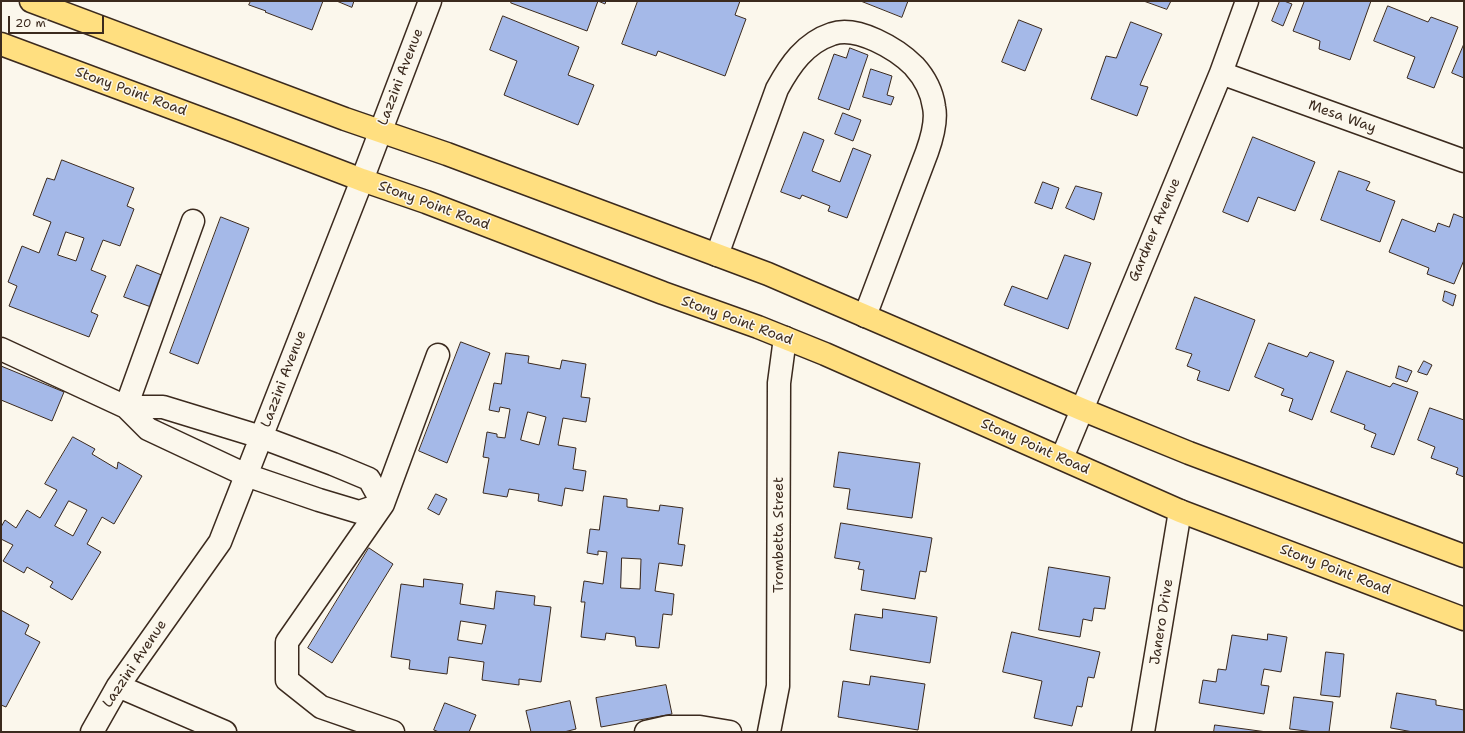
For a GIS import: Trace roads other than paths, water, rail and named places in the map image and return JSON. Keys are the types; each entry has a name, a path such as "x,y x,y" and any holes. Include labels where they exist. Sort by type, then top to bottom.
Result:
{"main road":[{"path":"31,1 337,117 447,154 768,274 1081,409 1189,453 1464,556"},
{"name":"Stony Point Road","path":"1,44 257,139 362,180 426,202 663,294 785,338 825,354 1180,511 1464,619"}],"street":[{"name":"Lazzini Avenue","path":"92,732 118,686 220,542 362,180 430,1"},
{"name":"Gardner Avenue","path":"1062,458 1221,73 1247,1"},
{"path":"718,255 777,89 788,69 803,52 818,40 833,33 851,32 868,37 896,52 914,67 927,86 935,108 932,137 927,152 865,316"},
{"name":"Mesa Way","path":"1221,73 1464,161"},
{"path":"126,407 194,222"},
{"name":"Trombetta Street","path":"769,732 778,686 779,383 785,338"},
{"path":"1,349 126,407 148,429 246,475 359,512 383,504"},
{"path":"393,732 321,707 287,680 287,642 383,504 438,355"},
{"path":"126,407 163,408 261,437 369,479 383,504"},
{"name":"Janero Drive","path":"1143,732 1180,511"},
{"path":"118,686 225,732"},
{"path":"646,732 668,727 700,727 730,732"}]}
